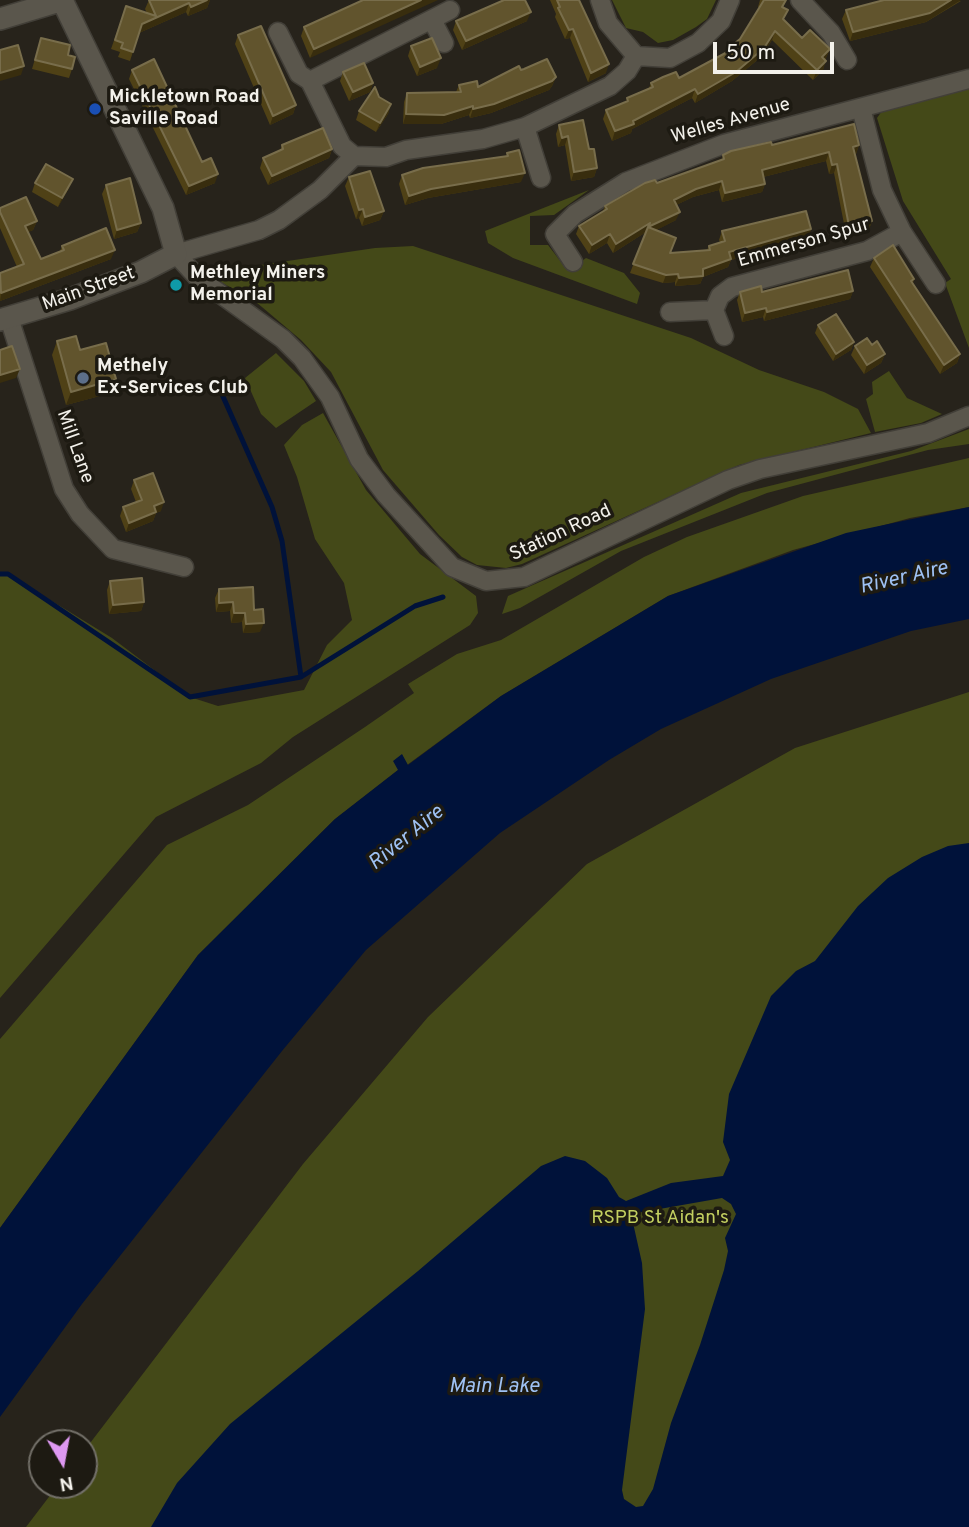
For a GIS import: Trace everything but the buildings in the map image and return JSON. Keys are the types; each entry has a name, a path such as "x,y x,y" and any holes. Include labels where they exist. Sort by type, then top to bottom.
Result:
{"street":[{"path":"0,19 62,0 163,208 176,254 259,230 278,220 320,190 354,156"},
{"path":"600,0 608,23 619,39 636,55 670,58 698,43 721,21 730,0"},
{"path":"811,3 847,60"},
{"path":"310,81 450,10"},
{"path":"432,20 443,43"},
{"path":"278,32 299,74 310,81 333,131 342,145 354,156 386,157 406,150 483,139 525,127 610,86 627,71 636,55"},
{"name":"Welles Avenue","path":"573,262 555,234 575,214 626,182 724,144 969,79"},
{"path":"861,108 882,190 902,232 936,284"},
{"path":"525,127 541,178"},
{"name":"Emmerson Spur","path":"714,310 720,296 732,287 867,251 902,232"},
{"name":"Main Street","path":"4,319 70,299 141,272 176,254"},
{"name":"Station Road","path":"176,254 197,277 283,339 302,358 330,397 359,459 386,495 452,567 486,581 524,577 728,480 760,469 928,433 969,416"},
{"path":"670,312 714,310 723,336"},
{"name":"Mill Lane","path":"4,319 64,489 80,514 113,549 184,567"}],"green space":[{"path":"612,0 716,0 707,19 673,40 658,43 643,32 626,28"},
{"path":"969,88 969,348 945,283 951,279 903,201 877,118 882,111"},
{"path":"589,190 554,215 530,216 530,245 548,245 568,271 586,258 624,273 640,293 637,304 513,258 488,243 485,231"},
{"path":"413,246 691,338 759,370 824,392 858,409 871,433 739,465 522,564 506,568 477,565 462,557 439,535 383,470 331,372 301,340 256,302 212,277 247,267 375,248"},
{"path":"276,353 304,381 316,401 276,428 261,414 245,378"},
{"path":"889,371 907,398 942,414 921,423 875,432 866,399 873,394 872,382"},
{"path":"323,413 366,490 420,554 476,596 478,613 470,625 293,737 261,763 156,817 0,998 0,574 8,574 112,638 190,697 218,706 304,690 327,645 352,620 344,583 315,539 297,477 284,445 302,425"},
{"path":"969,429 969,444 928,450 767,493 621,551 520,608 502,614 508,596 741,493 911,451"},
{"path":"969,458 969,507 910,518 793,550 668,596 501,696 407,765 402,755 398,770 335,819 198,955 0,1228 0,1039 167,845 248,805 414,693 408,684 457,654 501,640 644,557 687,537 803,496"},
{"name":"RSPB St Aidan's","path":"969,692 969,1527 26,1527 47,1499 98,1499 98,1433 303,1164 428,1017 587,864 795,748"}],"water":[{"name":"River Aire","path":"969,507 969,619 911,631 771,679 661,729 609,760 500,833 366,950 282,1051 82,1304 0,1417 0,1228 198,955 335,819 398,770 393,761 402,754 408,765 501,696 668,596 846,533"},
{"name":"Main Lake","path":"969,843 969,1527 151,1527 177,1483 230,1424 418,1271 541,1166 565,1156 585,1161 607,1178 619,1197 626,1201 671,1183 723,1176 730,1160 723,1142 729,1094 771,996 796,971 815,961 858,906 888,878 922,857 948,846","holes":["722,1198 731,1204 736,1214 725,1238 728,1251 724,1270 671,1423 653,1489 643,1506 636,1507 624,1499 622,1490 645,1309 642,1263 631,1214"]}],"waterway":[{"path":"221,392 272,507 282,541 301,677"},
{"path":"0,574 8,574 190,697 301,677 415,606 443,597"}],"place":[{"name":"Mickletown Road Saville Road","path":"95,109"},
{"name":"Methley Miners Memorial","path":"176,285"},
{"name":"Methely Ex-Services Club","path":"83,378"}]}
